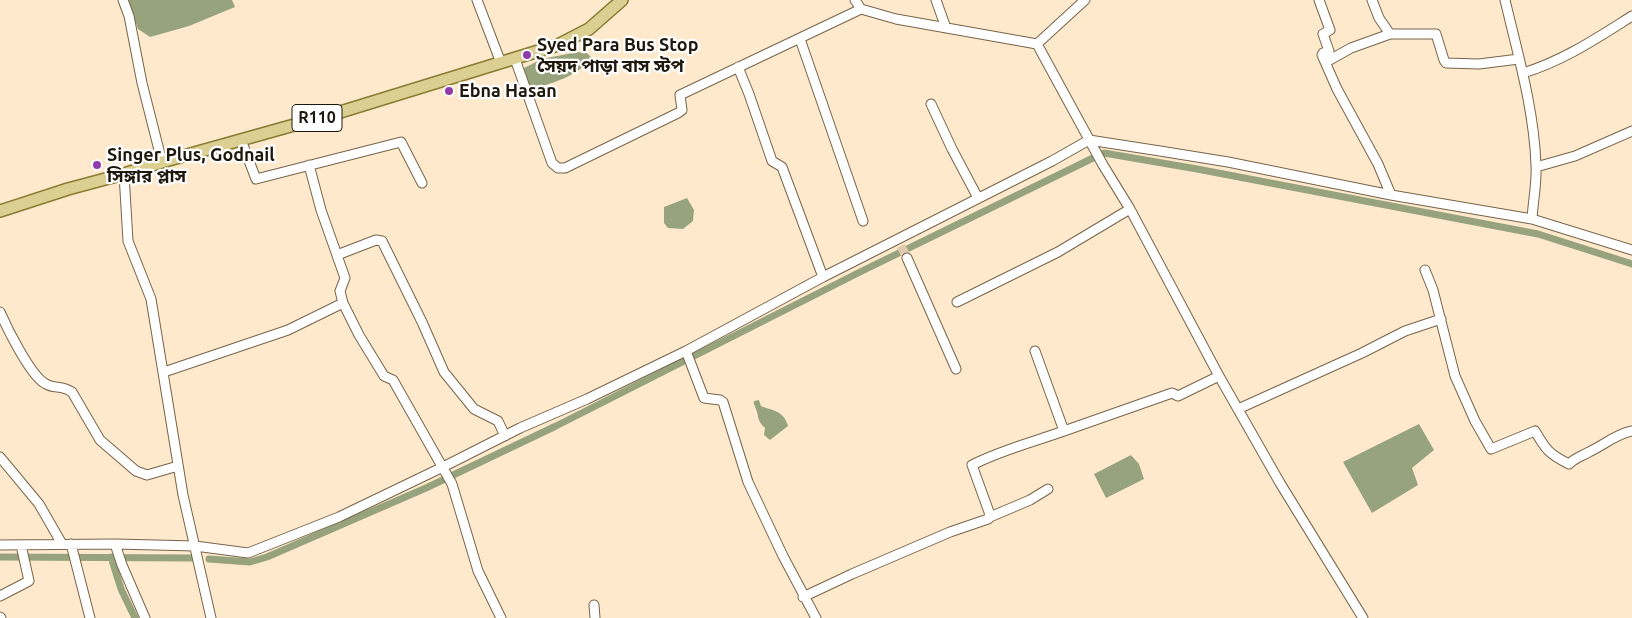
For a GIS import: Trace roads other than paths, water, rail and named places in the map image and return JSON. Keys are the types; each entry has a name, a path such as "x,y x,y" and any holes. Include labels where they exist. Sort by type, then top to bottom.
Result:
{"main road":[{"name":"R110","path":"0,211 68,188 241,140 501,64 558,45 589,29 622,0"}],"street":[{"path":"123,0 129,16 142,83 162,162"},
{"path":"477,0 501,64"},
{"path":"855,0 860,9"},
{"path":"936,0 946,28"},
{"path":"1037,44 1085,0"},
{"path":"1319,0 1330,30 1322,34 1329,51 1322,54 1337,89 1378,164 1391,195"},
{"path":"1372,0 1379,18 1390,34"},
{"path":"1505,0 1523,73 1532,121 1536,167 1532,219"},
{"path":"515,58 552,163 558,168 565,168 678,113 682,110 680,95 860,9 896,19 1037,44"},
{"path":"1523,73 1553,62 1632,16"},
{"path":"1326,62 1350,48 1390,34 1436,34 1446,64 1479,64 1519,59"},
{"path":"800,38 864,221"},
{"path":"1037,44 1103,165 1130,209 1219,376 1285,491 1363,618"},
{"path":"738,67 772,161 782,167 823,277"},
{"path":"931,104 978,198"},
{"path":"1536,167 1575,156 1632,131"},
{"path":"241,140 256,179 401,142 422,183"},
{"path":"0,545 22,548 195,546 248,553 445,470 505,436 687,354 823,277 900,243 978,198 1089,140 1228,162 1391,195 1532,219 1632,250"},
{"path":"309,166 321,210 345,278 340,291 344,304 364,344 384,376 393,380 445,470 452,484 478,571 501,618"},
{"path":"124,174 128,241 151,299 178,466 211,618"},
{"path":"957,302 1058,252 1130,209"},
{"path":"337,255 376,240 382,241 422,322 444,372 474,409 498,421 505,436"},
{"path":"907,258 956,369"},
{"path":"1425,270 1434,290 1455,376 1475,421 1491,450 1535,431 1551,455 1569,464 1575,458 1589,453 1614,437 1632,431"},
{"path":"164,372 288,330 344,304"},
{"path":"0,312 13,340 33,370 45,384 66,388 72,392 100,440 125,462 136,471 147,474 178,466"},
{"path":"1238,409 1362,353 1405,331 1441,319"},
{"path":"1035,351 1064,431"},
{"path":"687,354 704,398 723,402 748,482 816,618"},
{"path":"990,517 972,465 1013,447 1032,443 1172,393 1178,396 1219,376"},
{"path":"0,457 39,504 68,546 75,562 90,618"},
{"path":"804,597 852,574 1030,500 1048,489"},
{"path":"116,547 145,618"},
{"path":"0,596 28,583 29,579 22,548"},
{"path":"594,605 595,618"}],"waterway":[{"path":"1104,153 1538,234 1632,264"},
{"path":"209,559 250,562 267,557 426,488 556,426 860,272 1093,158"},
{"path":"0,557 192,558"},
{"path":"111,557 121,589 135,618"}],"tunnel":[{"path":"901,246 907,258"}],"place":[{"name":"Syed Para Bus Stop সৈয়দ পাড়া বাস স্টপ","path":"527,55"},
{"name":"Ebna Hasan","path":"449,91"},
{"name":"Singer Plus, Godnail সিঙ্গার প্লাস","path":"97,165"}]}
